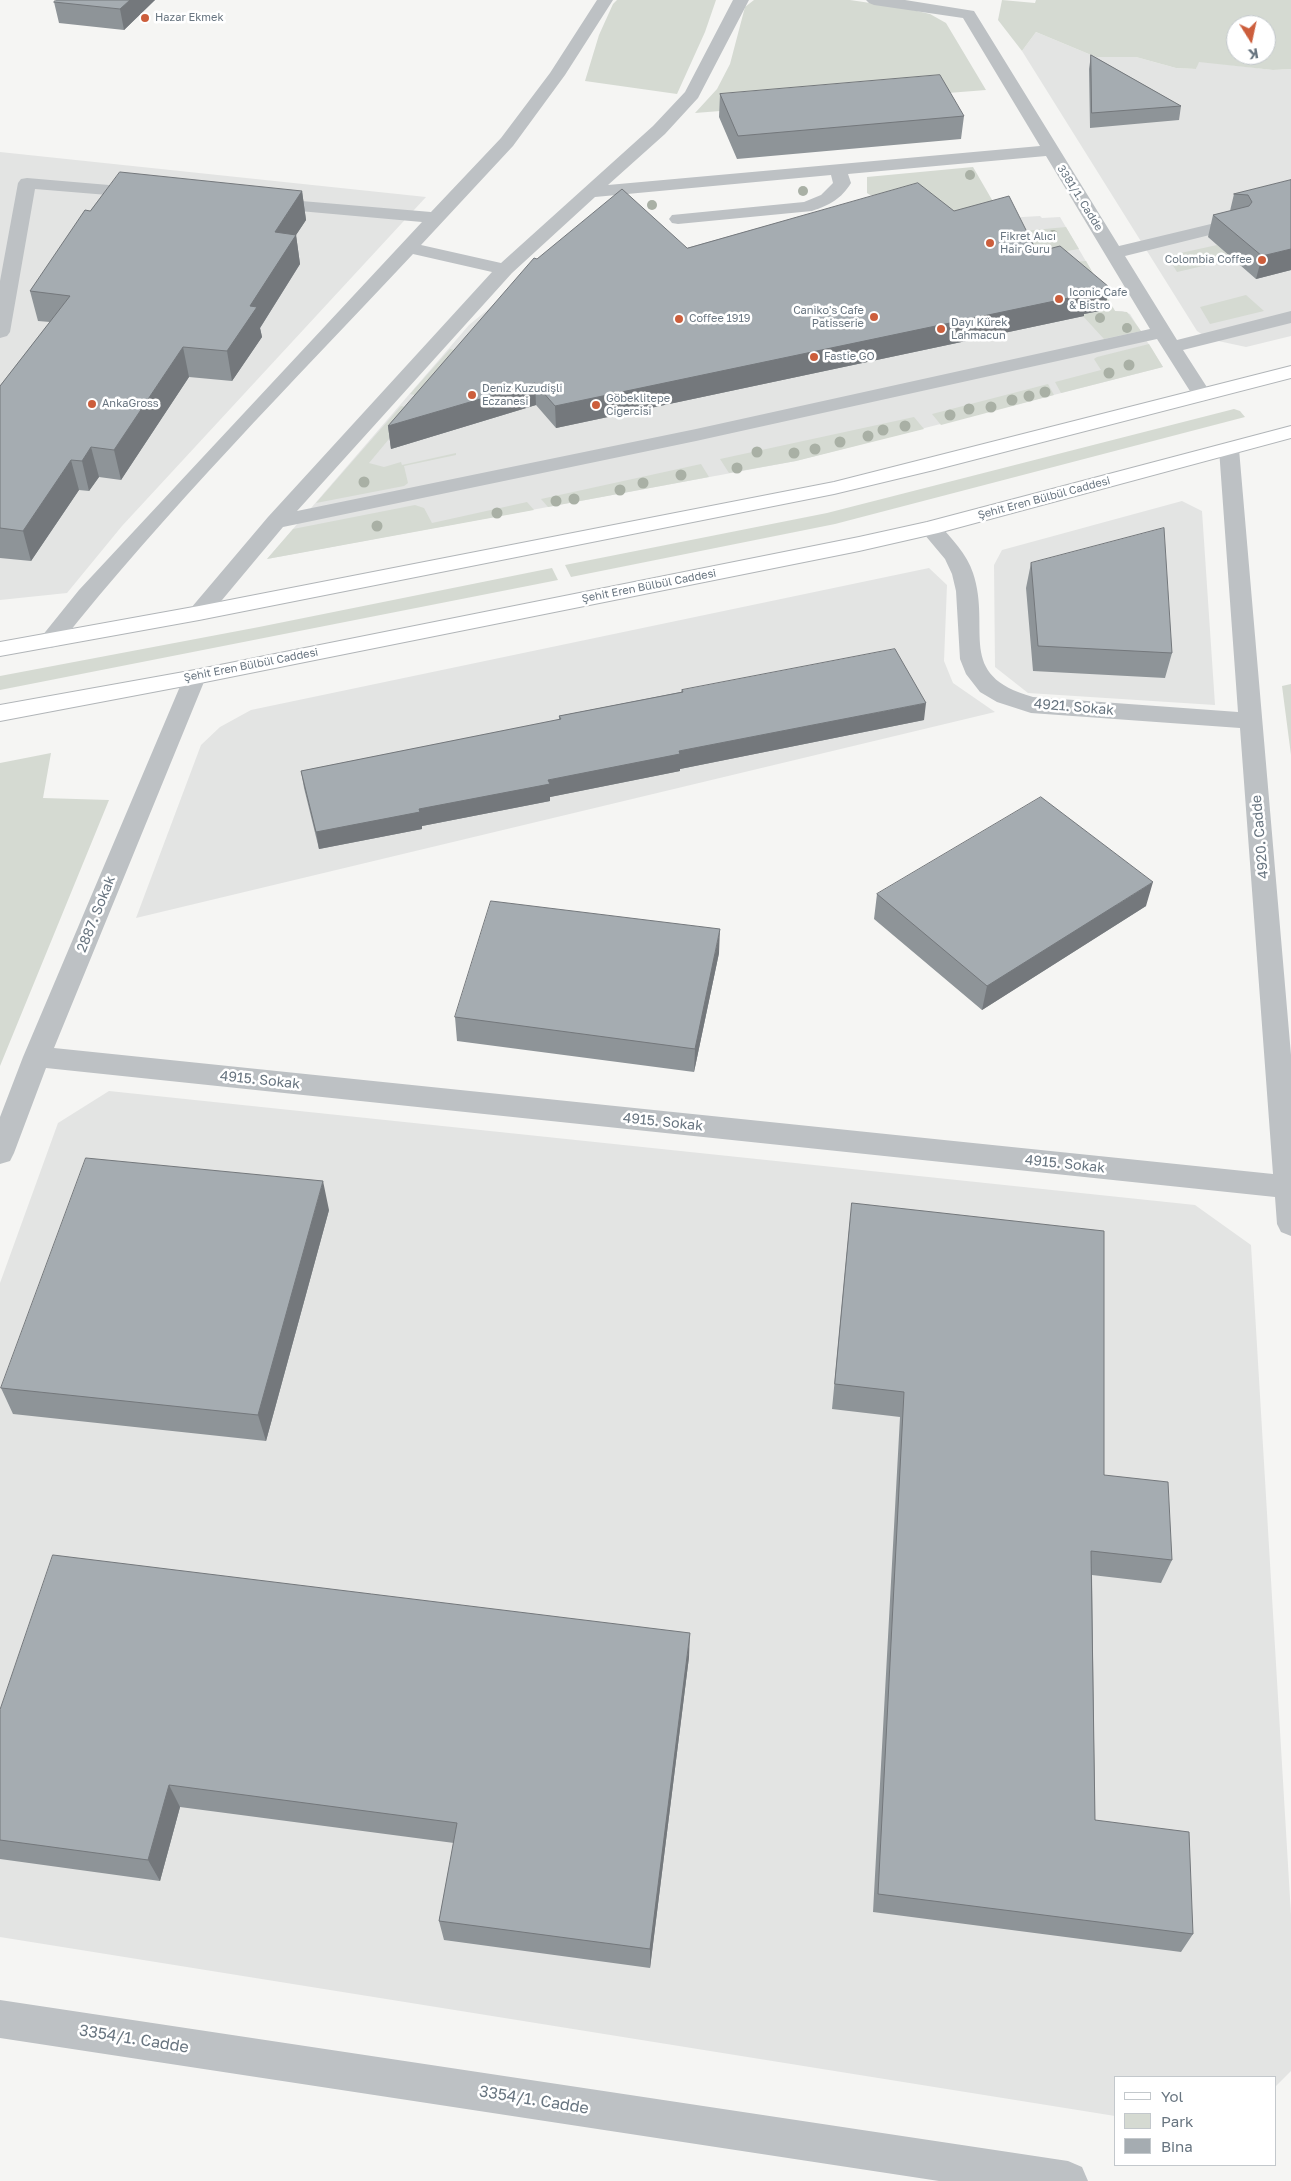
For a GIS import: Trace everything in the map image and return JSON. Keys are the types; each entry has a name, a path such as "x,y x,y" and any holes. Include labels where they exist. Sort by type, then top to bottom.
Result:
{"main road":[{"path":"0,649 50,642 834,488 927,466 1291,372"},
{"name":"Şehit Eren Bülbül Caddesi","path":"0,713 194,677 859,544 930,528 1291,432"}],"street":[{"path":"50,642 86,595 434,218 507,142 558,75 605,0"},
{"path":"200,613 276,522 506,269 659,130 692,94 741,0"},
{"path":"874,0 973,7"},
{"name":"3381/1. Cadde","path":"973,7 1050,150 1202,395"},
{"path":"591,192 1050,150"},
{"path":"678,219 806,207 825,201 838,192 842,183 838,170"},
{"path":"0,332 27,183 159,194"},
{"path":"247,202 434,218"},
{"path":"1113,253 1236,223"},
{"path":"408,247 506,269"},
{"path":"276,522 1167,340 1291,317"},
{"name":"4920. Cadde","path":"1229,449 1291,1224"},
{"name":"4921. Sokak","path":"930,528 952,554 963,572 967,589 969,653 974,670 987,685 1005,696 1031,705 1250,720"},
{"name":"2887. Sokak","path":"0,1152 37,1057 194,677"},
{"name":"4915. Sokak","path":"37,1057 1288,1187"},
{"name":"3354/1. Cadde","path":"0,2019 1068,2181"}],"shaded area":[{"path":"1036,32 1096,57 1136,57 1176,68 1196,69 1198,61 1273,70 1291,69 1291,336 1246,347 1209,339 1197,331 1022,51"},
{"path":"0,152 426,197 122,526 67,593 0,600"},
{"path":"625,212 719,301 1006,218 1060,217 1115,311 1130,314 1163,367 796,461 267,559 469,325 526,278"},
{"path":"1182,501 1202,511 1215,705 1028,693 995,667 994,565 1002,550"},
{"path":"929,568 947,585 944,661 953,683 995,712 136,918 201,745 220,727 251,710"},
{"path":"109,1091 1195,1205 1251,1245 1291,1915 1291,2071 1276,2086 1276,2076 1114,2076 1114,2116 0,1937 0,1283 58,1123"}],"green space":[{"path":"617,0 716,0 705,32 677,94 585,81 599,35 613,4"},
{"path":"754,0 850,0 930,14 946,23 986,90 695,113 717,89 730,64 745,7"},
{"path":"1002,0 1035,3 1036,0 1291,0 1291,69 1273,70 1227,65 1276,65 1276,15 1226,15 1226,65 1199,62 1196,69 1176,68 1136,57 1096,57 1036,32 1022,51 998,20"},
{"path":"973,167 995,205 951,217 934,204 867,193 867,177"},
{"path":"1066,227 1079,249 1067,251 1073,262 1086,261 1115,311 1127,312 1141,331 1104,339 1082,315 1104,309 1013,232"},
{"path":"1217,245 1233,259 1177,272 1167,256"},
{"path":"1246,295 1264,311 1210,324 1200,307"},
{"path":"1149,344 1163,367 1061,393 1055,382 1101,370 1094,359 1097,357"},
{"path":"450,349 462,351 423,397 410,394"},
{"path":"1048,384 1054,395 941,425 932,414"},
{"path":"401,406 414,409 369,463 384,467 401,462 402,465 456,453 456,455 404,466 408,483 404,486 316,503"},
{"path":"1234,409 1240,411 1245,417 835,524 571,577 565,565 827,513"},
{"path":"914,417 924,429 796,461 729,473 720,459"},
{"path":"701,464 709,477 548,507 541,499"},
{"path":"527,502 534,510 267,559 293,529 415,505 424,508 432,523"},
{"path":"552,568 558,580 0,690 0,676 259,627"},
{"path":"1291,684 1291,755 1282,686"},
{"path":"51,753 43,798 109,800 0,1066 0,763"}],"building":[{"path":"56,0 130,0 120,9 54,2"},
{"path":"1091,55 1181,106 1092,113"},
{"path":"940,75 964,116 738,136 720,94"},
{"name":"AnkaGross","path":"120,172 302,191 275,232 296,235 250,306 257,307 227,351 183,347 114,450 91,447 82,461 71,460 23,531 0,528 0,386 70,296 30,291 85,210 90,211"},
{"path":"1291,180 1291,249 1262,256 1213,215 1249,206 1252,202 1248,195 1234,194"},
{"path":"918,183 954,211 1009,196 1037,252 1060,246 1109,287 1086,292 1088,294 555,406 535,383 388,426 534,258 537,259 622,189 687,248"},
{"path":"1164,528 1172,653 1038,646 1031,563"},
{"path":"895,649 926,703 679,751 680,754 548,780 550,784 419,809 420,812 316,832 301,771 561,719 559,716 683,692 682,690"},
{"path":"1041,797 1153,882 987,986 877,894"},
{"path":"491,901 720,929 695,1049 455,1017"},
{"path":"86,1158 323,1181 258,1415 1,1388"},
{"path":"852,1203 1104,1231 1104,1475 1168,1482 1172,1560 1091,1551 1095,1820 1189,1832 1193,1934 878,1894 904,1392 835,1384"},
{"path":"53,1555 690,1633 650,1949 439,1921 457,1823 169,1785 148,1860 0,1840 0,1710"}],"place":[{"name":"Hazar Ekmek","path":"145,18"},
{"name":"Fikret Alıcı Hair Guru","path":"990,243"},
{"name":"Colombia Coffee","path":"1262,260"},
{"name":"Iconic Cafe & Bistro","path":"1059,299"},
{"name":"Caniko's Cafe Patisserie","path":"874,317"},
{"name":"Coffee 1919","path":"679,319"},
{"name":"Dayı Kürek Lahmacun","path":"941,329"},
{"name":"Fastie GO","path":"814,357"},
{"name":"Deniz Kuzudişli Eczanesi","path":"472,395"},
{"name":"AnkaGross","path":"92,404"},
{"name":"Göbeklitepe Ciğercisi","path":"596,405"}]}
